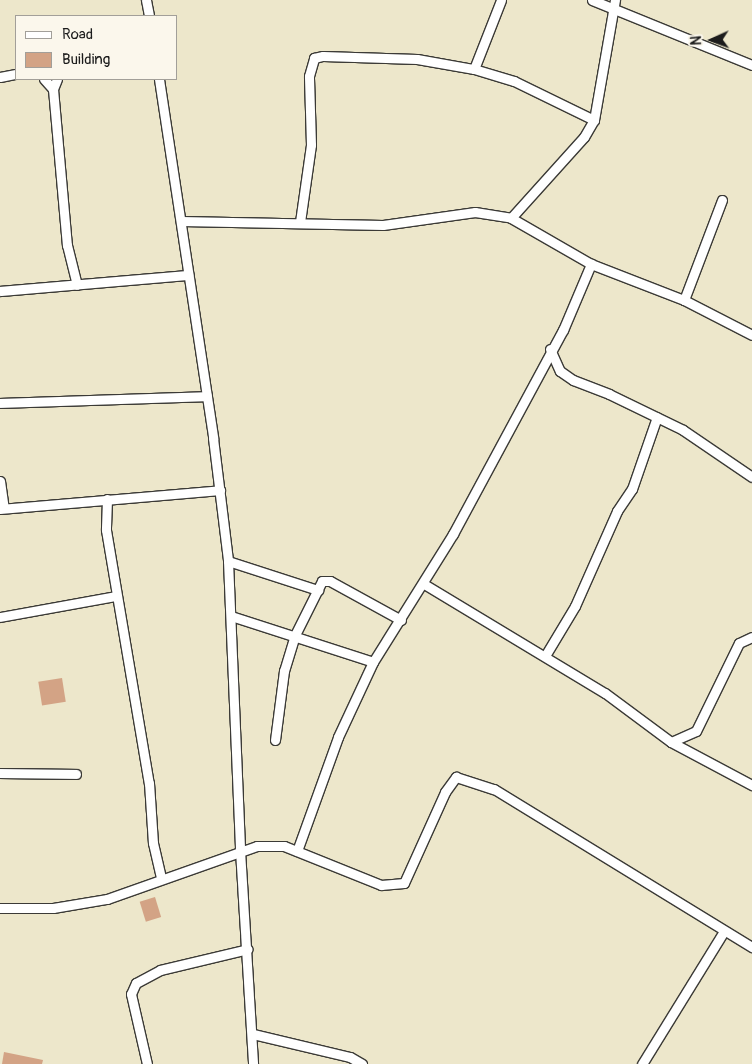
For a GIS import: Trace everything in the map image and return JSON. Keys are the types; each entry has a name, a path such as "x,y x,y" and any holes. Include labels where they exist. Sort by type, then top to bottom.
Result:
{"street":[{"path":"146,0 149,15"},
{"path":"474,69 501,0"},
{"path":"592,0 614,5 752,65"},
{"path":"511,218 584,138 594,120 614,5"},
{"path":"300,222 311,145 309,76 314,58 323,56 417,59 474,69 514,81 594,120"},
{"path":"0,77 15,74"},
{"path":"45,80 53,90"},
{"path":"57,80 53,90 67,245 77,285"},
{"path":"159,80 207,396 228,561 232,616 240,850 248,949 253,1064"},
{"path":"684,300 722,200"},
{"path":"181,221 383,225 475,212 511,218 591,264 684,300 752,335"},
{"path":"297,852 338,737 373,662 454,534 550,349 563,330 591,264"},
{"path":"0,291 188,275"},
{"path":"550,349 560,371 573,380 683,430 752,477"},
{"path":"0,403 207,396"},
{"path":"545,656 575,606 617,511 632,489 657,417"},
{"path":"0,481 2,509 220,490"},
{"path":"107,499 106,530 148,774 153,843 161,879"},
{"path":"228,561 318,590"},
{"path":"276,740 284,671 295,636 322,581 330,581 401,620"},
{"path":"424,584 604,693 671,742 752,785"},
{"path":"0,617 116,596"},
{"path":"232,616 373,662"},
{"path":"671,742 696,731 739,642 752,637"},
{"path":"0,773 76,774"},
{"path":"0,908 53,908 107,899 240,850 284,846 381,885 404,883 445,792 456,777 466,778 494,790 752,947"},
{"path":"642,1064 724,931"},
{"path":"147,1064 131,994 136,983 160,970 248,949"},
{"path":"253,1034 350,1057 362,1064"}],"building":[{"path":"62,678 66,702 42,705 38,682"},
{"path":"155,897 161,917 146,922 140,902"},
{"path":"4,1052 43,1060 42,1064 2,1064"}]}
